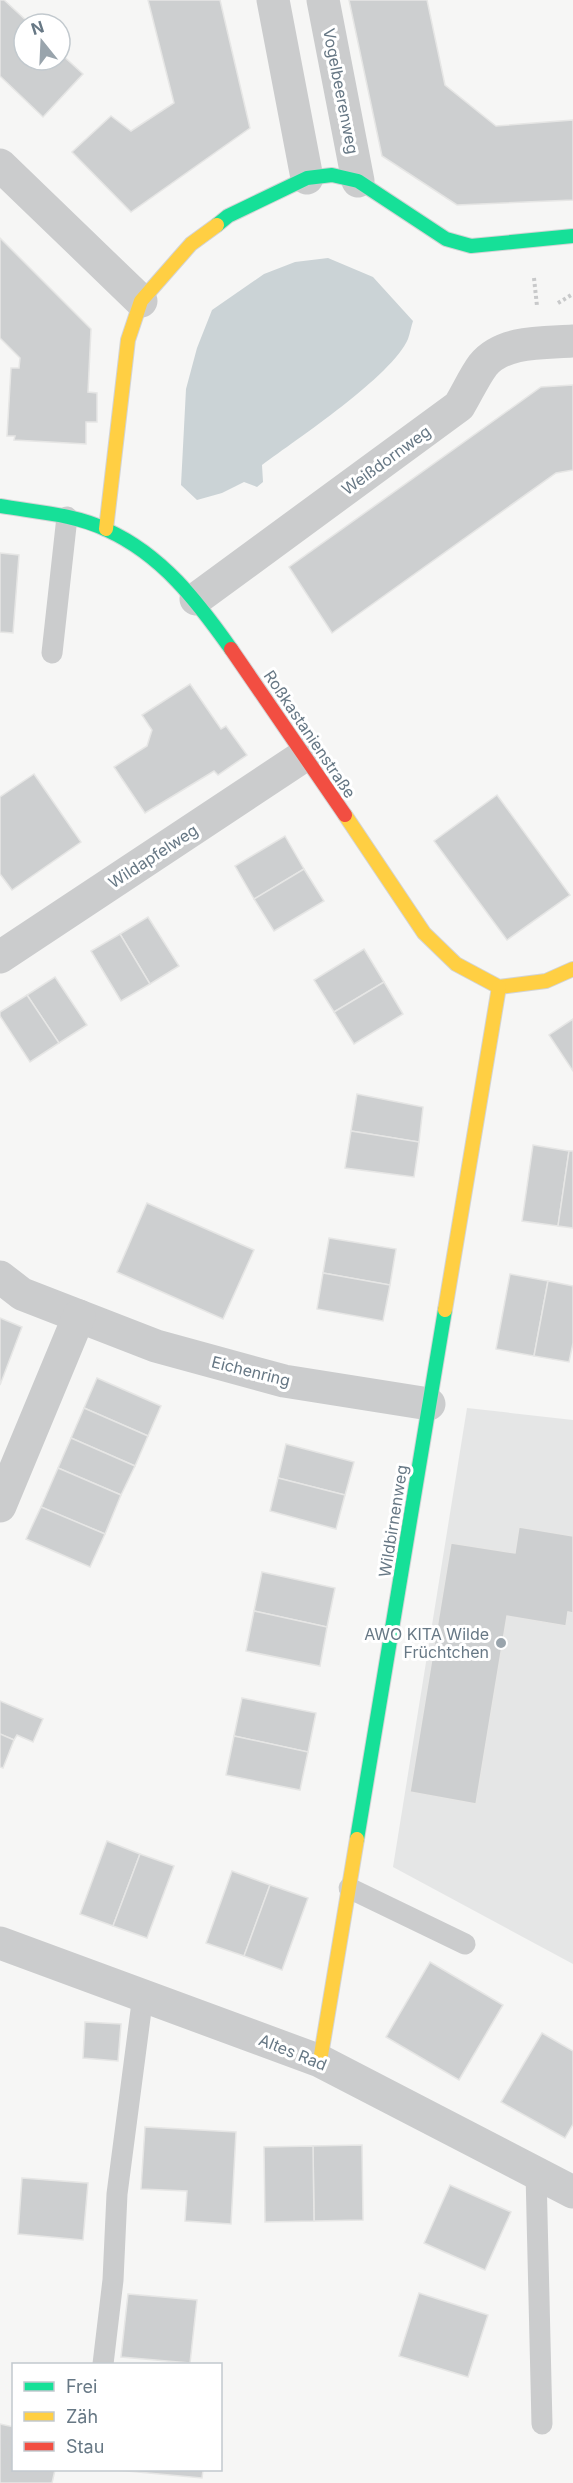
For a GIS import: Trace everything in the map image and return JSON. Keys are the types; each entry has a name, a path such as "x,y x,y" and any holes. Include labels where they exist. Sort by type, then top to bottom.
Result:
{"street":[{"path":"273,0 308,177"},
{"name":"Vogelbeerenweg","path":"323,0 358,181"},
{"path":"0,165 141,301"},
{"path":"106,529 128,340 141,301 191,244 228,216 308,177 332,175 358,181 446,239 471,246 573,236"},
{"name":"Weißdornweg","path":"196,598 459,406 484,363 506,349 539,343 573,341"},
{"name":"Roßkastanienstraße","path":"0,506 67,518 106,529 147,552 196,598 424,933 456,964 500,987"},
{"name":"Wildapfelweg","path":"0,957 305,755"},
{"path":"500,987 546,981 573,969"},
{"name":"Wildbirnenweg","path":"320,2061 500,987"},
{"name":"Eichenring","path":"0,1277 21,1294 156,1346 284,1381 429,1404"},
{"path":"0,1506 79,1316"},
{"name":"Altes Rad","path":"0,1943 320,2061 573,2192"}],"lane":[{"path":"52,653 67,518"},
{"path":"349,1888 465,1944"},
{"path":"103,2363 113,2280 117,2194 142,1995"},
{"path":"536,2173 542,2424"}],"path":[{"path":"530,240 539,343"}],"shaded area":[{"path":"328,258 373,277 413,321 408,339 399,354 364,388 262,465 263,482 257,487 244,482 222,493 197,500 181,485 186,389 197,348 212,310 264,274 295,262"},
{"name":"AWO KITA Wilde Früchtchen","path":"467,1408 573,1420 573,1964 393,1867"}],"building":[{"path":"0,0 4,0 17,12 12,12 12,72 72,72 72,64 83,74 43,117 0,76"},
{"path":"148,0 220,0 250,128 131,212 72,152 111,116 131,131 174,103"},
{"path":"349,0 427,0 445,85 496,126 573,120 573,200 457,205 382,156"},
{"path":"0,238 91,329 88,392 97,393 97,422 86,422 86,444 14,440 15,436 7,436 11,368 19,368 20,358 0,338"},
{"path":"573,385 573,470 556,473 332,633 289,567 541,387"},
{"path":"0,553 19,555 13,633 0,632"},
{"path":"190,684 221,729 226,726 247,755 218,775 214,771 145,813 114,767 147,746 152,730 142,715"},
{"path":"34,774 81,842 12,890 0,874 0,797"},
{"path":"497,795 570,895 507,940 434,841"},
{"path":"285,836 304,869 254,899 235,866"},
{"path":"304,869 324,901 274,931 254,899"},
{"path":"148,917 179,966 150,984 120,934"},
{"path":"120,934 150,984 121,1001 91,951"},
{"path":"364,949 384,982 334,1012 314,980"},
{"path":"55,977 87,1025 59,1043 27,995"},
{"path":"384,982 403,1014 354,1044 334,1012"},
{"path":"27,995 59,1043 30,1062 0,1016 0,1012"},
{"path":"573,1019 573,1071 549,1035"},
{"path":"357,1094 423,1107 419,1142 351,1131"},
{"path":"351,1131 419,1142 414,1177 345,1168"},
{"path":"533,1145 569,1151 558,1226 522,1221"},
{"path":"569,1151 573,1151 573,1228 558,1226"},
{"path":"147,1203 254,1250 223,1319 117,1272"},
{"path":"329,1238 396,1249 390,1285 323,1273"},
{"path":"323,1273 390,1285 383,1321 317,1309"},
{"path":"510,1274 548,1281 534,1356 496,1349"},
{"path":"548,1281 573,1286 573,1343 569,1362 534,1356"},
{"path":"0,1318 22,1327 0,1385"},
{"path":"97,1378 161,1406 148,1436 84,1408"},
{"path":"84,1408 148,1436 135,1466 71,1438"},
{"path":"71,1438 135,1466 121,1495 58,1468"},
{"path":"286,1444 354,1462 345,1495 278,1478"},
{"path":"58,1468 121,1495 105,1534 41,1507"},
{"path":"278,1478 345,1495 336,1529 270,1511"},
{"path":"41,1507 105,1534 90,1567 26,1539"},
{"path":"519,1527 573,1536 573,1613 568,1612 566,1626 507,1616 476,1804 410,1792 451,1543 515,1553"},
{"path":"262,1572 335,1588 327,1627 254,1611"},
{"path":"254,1611 327,1627 320,1666 246,1651"},
{"path":"242,1698 316,1713 308,1752 234,1736"},
{"path":"0,1701 43,1719 33,1742 17,1735 14,1740 0,1734"},
{"path":"0,1734 14,1740 3,1768 0,1767"},
{"path":"234,1736 308,1752 300,1790 226,1775"},
{"path":"107,1841 140,1854 113,1926 80,1914"},
{"path":"140,1854 174,1866 147,1938 113,1926"},
{"path":"232,1871 270,1885 244,1956 206,1943"},
{"path":"270,1885 308,1898 282,1970 244,1956"},
{"path":"430,1962 503,2005 459,2080 386,2037"},
{"path":"85,2022 121,2024 118,2061 83,2058"},
{"path":"542,2033 573,2051 573,2124 565,2138 501,2102"},
{"path":"145,2127 236,2132 231,2224 185,2221 187,2191 141,2189"},
{"path":"362,2145 363,2220 314,2221 313,2146"},
{"path":"313,2146 314,2221 265,2222 264,2147"},
{"path":"22,2178 88,2183 83,2240 18,2234"},
{"path":"450,2185 511,2212 485,2270 424,2243"},
{"path":"419,2293 488,2315 468,2377 399,2356"},
{"path":"128,2294 197,2300 190,2363 121,2357"},
{"path":"0,2424 12,2427 12,2471 55,2471 52,2483 0,2483"},
{"path":"127,2471 203,2471 202,2478"}],"traffic: fast":[{"path":"217,225 228,216 307,178 332,175 358,181 446,239 471,246 573,236"},
{"path":"0,506 82,520 127,540 145,552 177,581 231,649"},
{"path":"357,1839 445,1310"}],"traffic: slow":[{"path":"106,529 128,340 141,301 191,244 217,225"},
{"path":"345,815 424,933 456,964 499,987 546,981 573,969"},
{"path":"445,1310 499,987"},
{"path":"320,2061 357,1839"}],"traffic: jam":[{"path":"231,649 345,815"}],"place":[{"name":"AWO KITA Wilde Früchtchen","path":"501,1643"}]}
